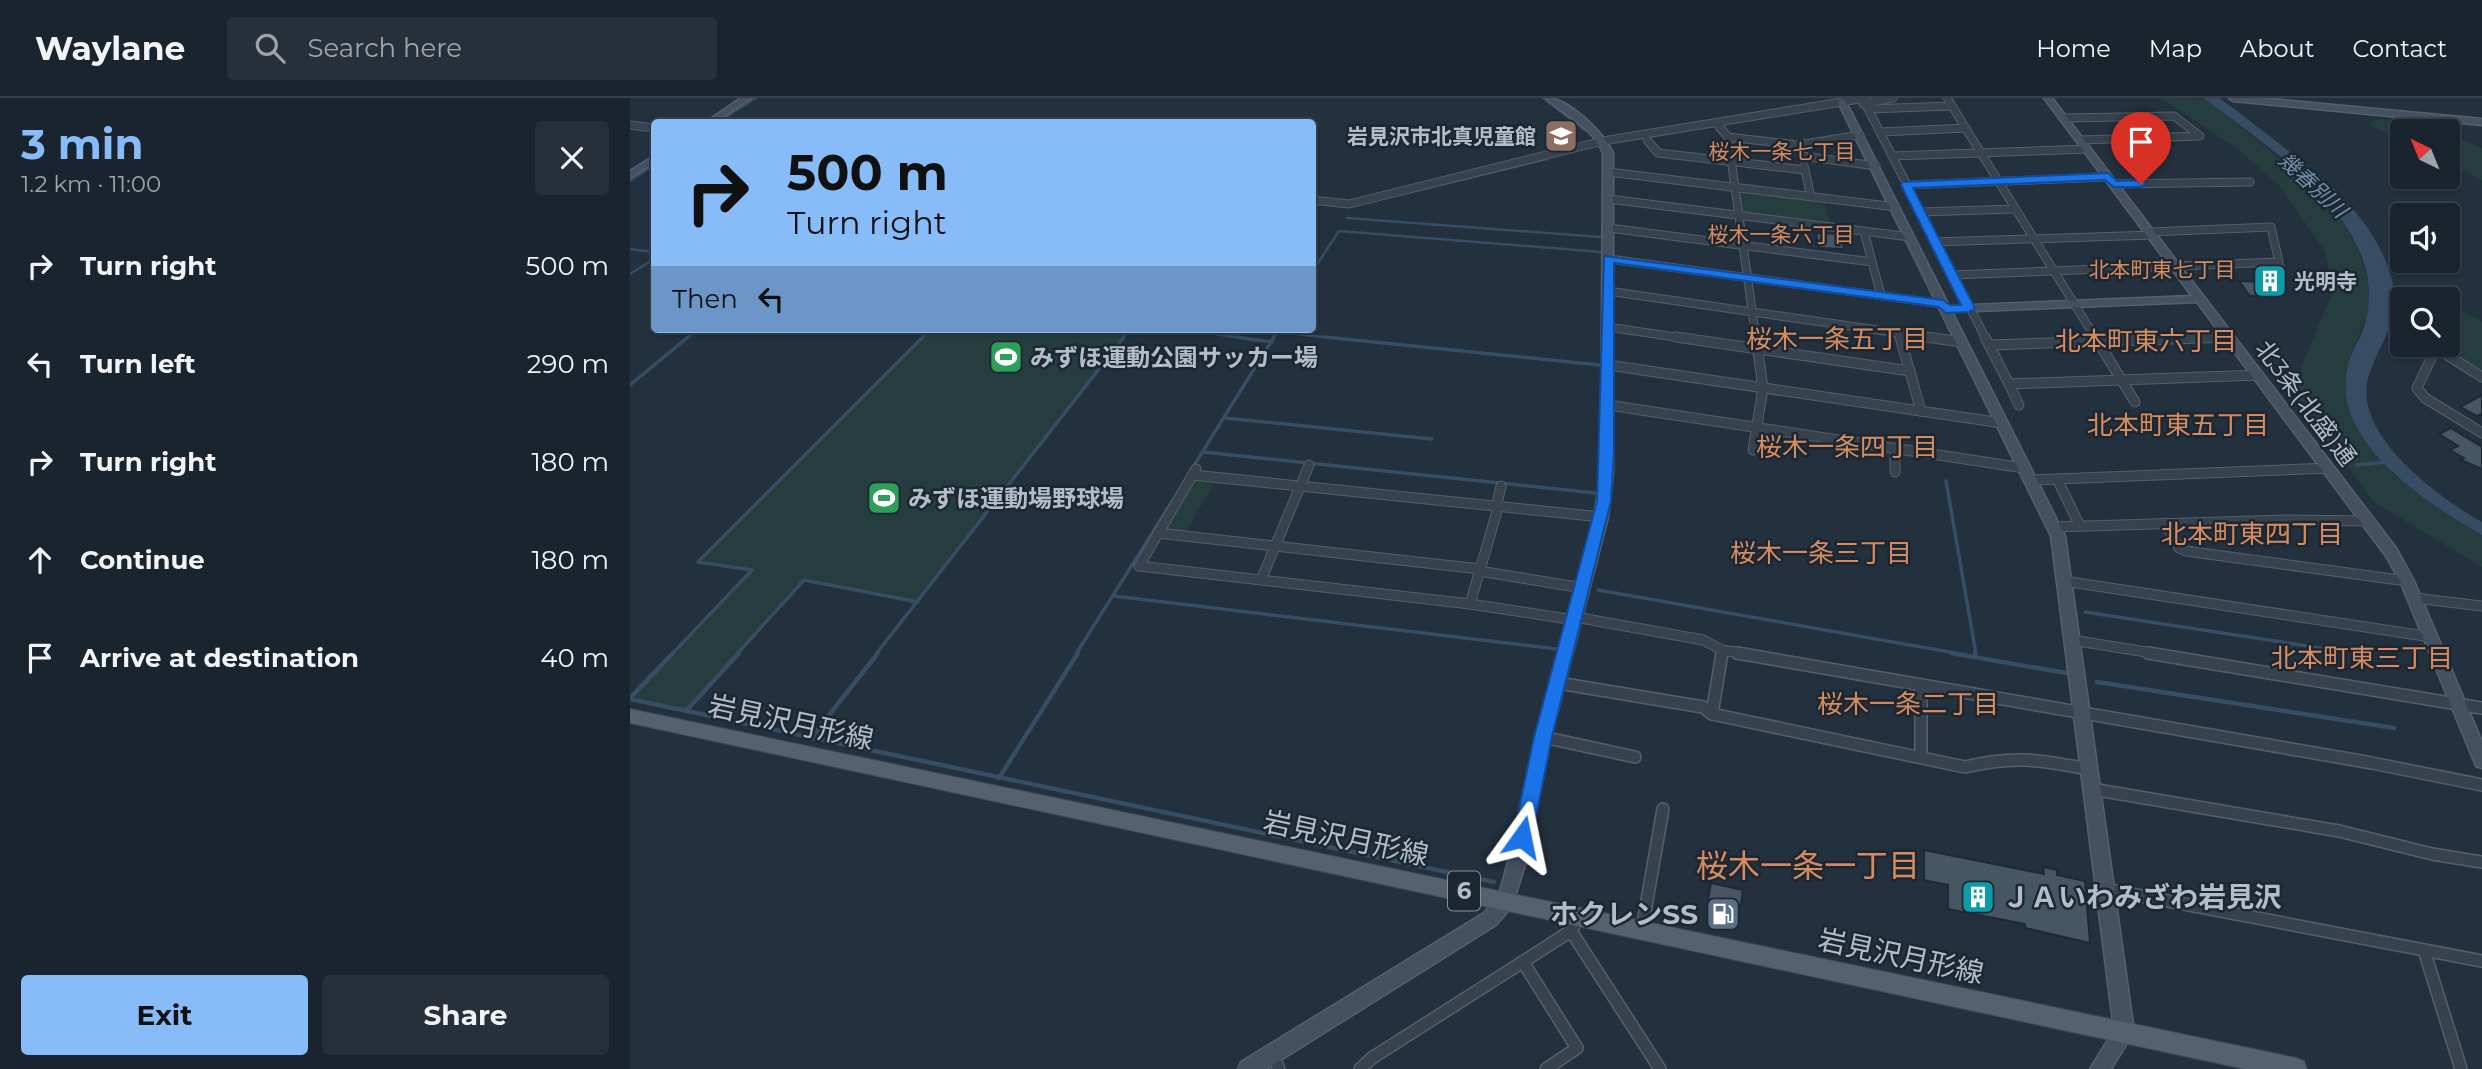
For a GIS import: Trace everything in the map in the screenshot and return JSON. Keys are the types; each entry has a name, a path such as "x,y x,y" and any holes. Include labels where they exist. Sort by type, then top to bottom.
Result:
{"main road":[{"name":"岩見沢月形線","path":"630,716 1506,900 1576,923 1642,929 2124,1032 2228,1062 2297,1069"}],"street":[{"path":"715,119 747,98"},
{"path":"1248,1069 1490,919 1506,900 1517,862 1543,737 1601,517 1607,473 1609,172 1605,144 1550,98"},
{"path":"1867,104 1893,98"},
{"path":"1947,98 2135,402"},
{"name":"北3条(北盛)通","path":"2048,98 2370,522 2415,598 2482,761"},
{"path":"2233,98 2482,122"},
{"path":"1605,144 1647,140 1842,102 1952,106"},
{"path":"1842,102 2058,536 2124,1032 2100,1069"},
{"path":"1867,104 2019,405"},
{"path":"1892,156 1981,153 2200,136 2174,116 2064,118"},
{"path":"630,125 651,128"},
{"path":"1316,200 1349,204 1605,144 1718,126"},
{"path":"1718,126 1728,137 1763,388 1753,450"},
{"path":"1881,132 1966,128"},
{"path":"1728,137 1798,145 1860,135"},
{"path":"1647,140 1658,153 1805,170"},
{"path":"1798,145 1811,197"},
{"path":"1802,156 1876,166"},
{"path":"630,175 651,161"},
{"path":"1609,172 1896,207"},
{"path":"1906,185 1998,181 2250,181"},
{"path":"1609,199 1910,237"},
{"path":"1920,212 2015,209"},
{"path":"1936,242 2271,227 2279,262 1952,275"},
{"path":"1609,228 1872,262"},
{"path":"1864,231 1881,295"},
{"path":"1609,258 1969,308 2201,299"},
{"path":"1608,291 1962,342"},
{"path":"1608,327 1910,371"},
{"path":"1899,333 1921,411"},
{"path":"1989,345 2230,337"},
{"path":"2482,377 2436,348 2417,388 2425,398 2482,433"},
{"path":"1608,365 2002,423"},
{"path":"2009,384 2259,375"},
{"path":"1608,405 1895,450 2057,479 2329,468"},
{"path":"1895,450 1895,472"},
{"path":"1261,580 1309,465"},
{"path":"1601,517 1497,508 1195,472 1139,566 1470,604 1575,619 1703,640 1722,650 2482,785"},
{"path":"2057,479 2079,524"},
{"path":"1470,604 1501,486"},
{"path":"2054,527 2079,524 2286,520 2370,522"},
{"path":"2165,523 2179,548 2186,551 2407,581"},
{"path":"1158,533 1480,570 1583,588"},
{"path":"2064,581 2431,637"},
{"path":"2415,598 2482,606"},
{"path":"2072,640 2482,708"},
{"path":"1712,714 1722,650"},
{"path":"1558,683 1703,707 1712,714 1965,767 1990,761 2025,758 2089,769"},
{"path":"1921,685 1921,756"},
{"path":"1543,737 1635,757"},
{"path":"2092,789 2339,831 2432,854 2482,862"},
{"path":"1642,929 1663,809"},
{"path":"2105,889 2482,961"},
{"path":"1360,1069 1372,1058 1523,962 1576,923 1660,1069"},
{"path":"2424,950 2461,1069"},
{"path":"1523,962 1577,1048 1546,1069"},
{"path":"1273,1054 1279,1069"}],"green space":[{"path":"2160,98 2206,99 2309,183 2341,218 2357,245 2370,287 2369,311 2349,359 2393,474 2450,516 2482,535 2482,567 2374,502 2295,397 2302,365 2334,289 2324,250 2279,185 2235,147"},
{"path":"2390,120 2390,134 2370,126 2372,121"},
{"path":"2460,139 2482,148 2482,180 2460,169"},
{"path":"1734,188 1823,198 1831,227 1738,215"},
{"path":"2460,309 2482,322 2482,373 2456,357 2460,357"},
{"path":"928,333 1126,333 917,600 803,581 686,709 632,698 752,571 700,561"},
{"path":"1197,477 1216,480 1186,532 1166,530 1164,527 1192,480"}],"water":[{"name":"幾春別川","path":"2204,98 2219,98 2304,163 2352,208 2377,243 2393,287 2390,287 2390,326 2369,375 2367,397 2373,419 2385,441 2403,462 2444,497 2482,522 2482,535 2409,487 2366,442 2352,417 2346,390 2349,362 2366,318 2369,298 2366,269 2351,235 2335,211 2295,169"}],"building":[{"path":"1816,233 1841,234 1844,249 1819,248"},
{"name":"光明寺","path":"2287,259 2283,280 2274,281 2283,294 2250,296 2239,281 2262,282 2252,269 2280,268"},
{"path":"2482,395 2482,414 2477,416 2460,407"},
{"path":"2451,428 2482,447 2482,469 2461,460 2464,458 2450,450 2458,446 2439,434"},
{"path":"1924,850 2044,874 2043,867 2057,870 2057,875 2085,881 2090,943 2025,928 2025,924 1948,909 1948,885 1924,880"},
{"name":"ホクレンSS","path":"1711,883 1743,890 1741,905 1731,902 1727,927 1715,924 1718,901 1708,899"}],"waterway":[{"path":"723,119 756,98"},
{"path":"1543,98 1586,131"},
{"path":"1349,207 1547,159"},
{"path":"630,181 651,167"},
{"path":"1347,218 1600,237"},
{"path":"1316,266 1339,231 1601,252"},
{"path":"630,249 651,252"},
{"path":"630,274 651,261"},
{"path":"686,339 693,333"},
{"path":"672,654 752,570 698,562 927,333"},
{"path":"1122,339 1127,333"},
{"path":"1208,333 1248,339"},
{"path":"1273,339 1277,333"},
{"path":"1286,333 1342,339"},
{"path":"630,385 688,337"},
{"path":"917,602 1124,337"},
{"path":"1236,337 1271,342"},
{"path":"1271,342 1274,337"},
{"path":"1325,337 1599,365"},
{"path":"1193,467 1271,342"},
{"path":"1225,418 1432,439"},
{"path":"1203,452 1595,493"},
{"path":"2357,465 2386,462"},
{"path":"1946,481 1976,654"},
{"path":"1076,654 1173,500"},
{"path":"737,654 804,580 917,602"},
{"path":"1598,590 1961,654"},
{"path":"1114,596 1557,649"},
{"path":"876,654 917,602"},
{"path":"2085,612 2340,651"},
{"path":"630,698 673,653"},
{"path":"686,711 739,653"},
{"path":"811,737 878,653"},
{"path":"999,777 1078,653"},
{"path":"1951,653 2066,673"},
{"path":"1975,653 1976,657"},
{"path":"2097,682 2394,728"},
{"path":"630,699 686,711"},
{"path":"686,711 811,737"},
{"path":"811,737 999,777"},
{"path":"999,777 1494,882"}],"place":[{"name":"岩見沢市北真児童館","path":"1561,136"},
{"name":"光明寺","path":"2270,281"},
{"name":"みずほ運動公園サッカー場","path":"1006,357"},
{"name":"みずほ運動場野球場","path":"884,498"},
{"name":"ＪＡいわみざわ岩見沢","path":"1978,897"},
{"name":"ホクレンSS","path":"1723,914"}],"district":[{"name":"桜木一条七丁目","path":"1782,151"},
{"name":"桜木一条六丁目","path":"1781,234"},
{"name":"北本町東七丁目","path":"2162,269"},
{"name":"桜木一条五丁目","path":"1837,339"},
{"name":"北本町東六丁目","path":"2146,341"},
{"name":"北本町東五丁目","path":"2178,425"},
{"name":"桜木一条四丁目","path":"1847,447"},
{"name":"北本町東四丁目","path":"2252,534"},
{"name":"桜木一条三丁目","path":"1821,553"},
{"name":"北本町東三丁目","path":"2362,658"},
{"name":"桜木一条二丁目","path":"1908,704"},
{"name":"桜木一条一丁目","path":"1808,865"}],"route":[{"path":"1522,837 1543,737 1604,501 1607,473 1609,258 1943,304 1946,309 1969,308 1906,185 2108,177 2114,184 2141,184"}]}
